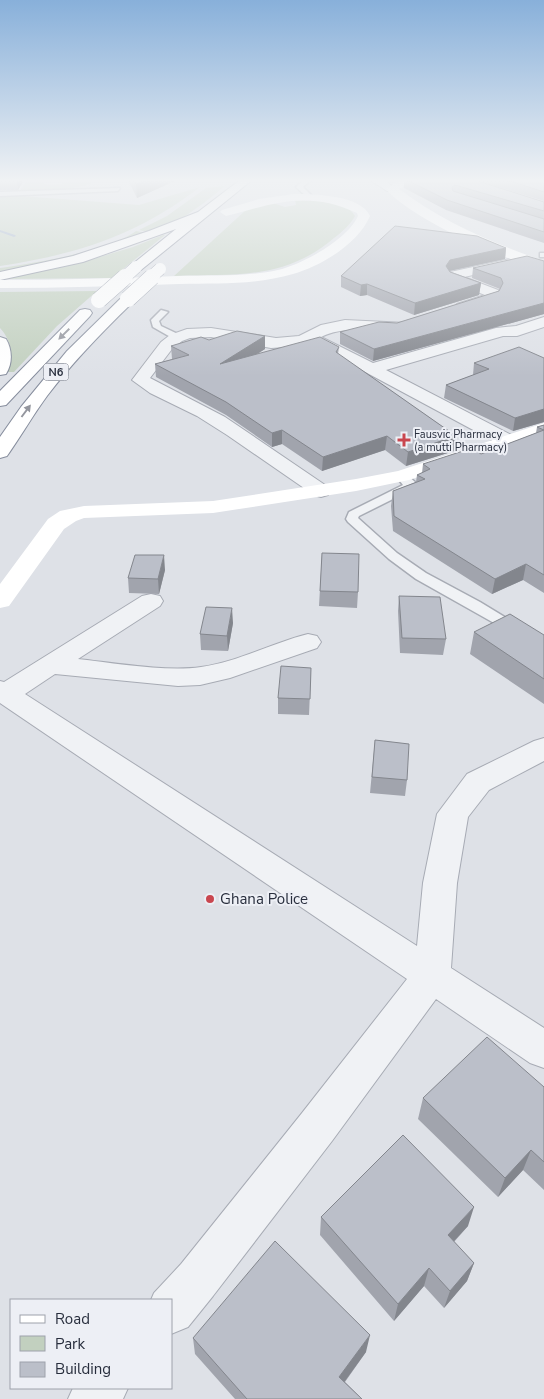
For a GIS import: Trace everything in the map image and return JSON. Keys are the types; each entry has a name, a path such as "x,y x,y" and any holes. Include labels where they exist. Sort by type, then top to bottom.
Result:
{"main road":[{"path":"0,276 53,265 127,245"},
{"name":"N6","path":"0,401 99,300 163,245"},
{"path":"0,284 268,276 290,270 321,257 336,245"},
{"path":"0,291 221,286 272,281 310,272 342,253 351,245"},
{"path":"484,245 526,260 544,259"},
{"name":"N6","path":"0,452 22,416 66,360 88,336 163,266"},
{"path":"0,342 2,348 0,370"},
{"path":"0,601 56,524 68,516 84,512 213,506 321,491 402,476 510,442 544,429"}],"street":[{"path":"448,311 491,298 494,293 454,278 455,275 526,260"},
{"path":"304,340 333,326 352,324 387,329 414,322"},
{"path":"371,368 502,331 517,331 544,322"},
{"path":"321,491 227,427 141,380 143,374 168,344 177,337 201,333 232,335 273,343 304,340 319,341 510,442"},
{"path":"151,602 3,692 544,1050"},
{"path":"50,665 178,677 200,676 221,672 308,642"},
{"path":"172,1309 318,1127 432,975 440,883 453,814 478,782 544,748"},
{"path":"94,1399 102,1389"}],"lane":[{"path":"164,312 155,320 158,327 177,337"},
{"path":"402,476 409,482 409,486 353,514 352,519 392,556 421,576 476,605 544,647"}],"green space":[{"path":"0,245 91,245 55,255 0,266"},
{"path":"114,245 75,257 0,272 0,268"},
{"path":"152,245 112,278 0,279 83,262 133,247"},
{"path":"207,245 325,245 316,252 278,268 239,274 174,276"},
{"path":"97,291 57,326 14,372 7,372 11,354 7,338 0,328 0,292"}],"building":[{"path":"374,245 499,245 506,248 450,260 446,266 450,272 481,283 415,303 367,284 361,285 341,276"},
{"path":"527,256 544,261 544,303 374,349 340,332 379,322 397,323 499,291 503,283 501,278 473,268"},
{"path":"237,331 265,336 220,364 320,337 339,347 336,352 456,436 408,452 387,436 323,457 282,430 272,433 226,402 155,364 189,355 171,346 201,337 209,340"},
{"path":"519,347 544,358 544,409 515,418 446,385 489,369 474,363"},
{"path":"544,425 544,430 537,427"},
{"path":"544,430 544,575 526,564 495,579 394,516 393,491 425,479 417,475 430,469 423,464 472,448 481,454"},
{"path":"322,553 359,554 358,592 320,591"},
{"path":"135,555 164,555 158,579 128,578"},
{"path":"399,596 440,597 446,639 402,638"},
{"path":"206,607 232,608 227,636 200,634"},
{"path":"510,614 544,635 544,679 474,632"},
{"path":"281,666 311,668 310,699 278,698"},
{"path":"375,740 409,744 407,780 372,777"},
{"path":"487,1037 544,1087 544,1162 531,1150 505,1178 423,1098"},
{"path":"403,1135 474,1207 448,1235 474,1263 450,1291 429,1268 398,1304 321,1217"},
{"path":"275,1241 370,1335 339,1377 362,1399 247,1399 193,1338"}],"place":[{"name":"Fausvic Pharmacy (a mutti Pharmacy)","path":"404,440"},
{"name":"Ghana Police","path":"210,899"}]}
